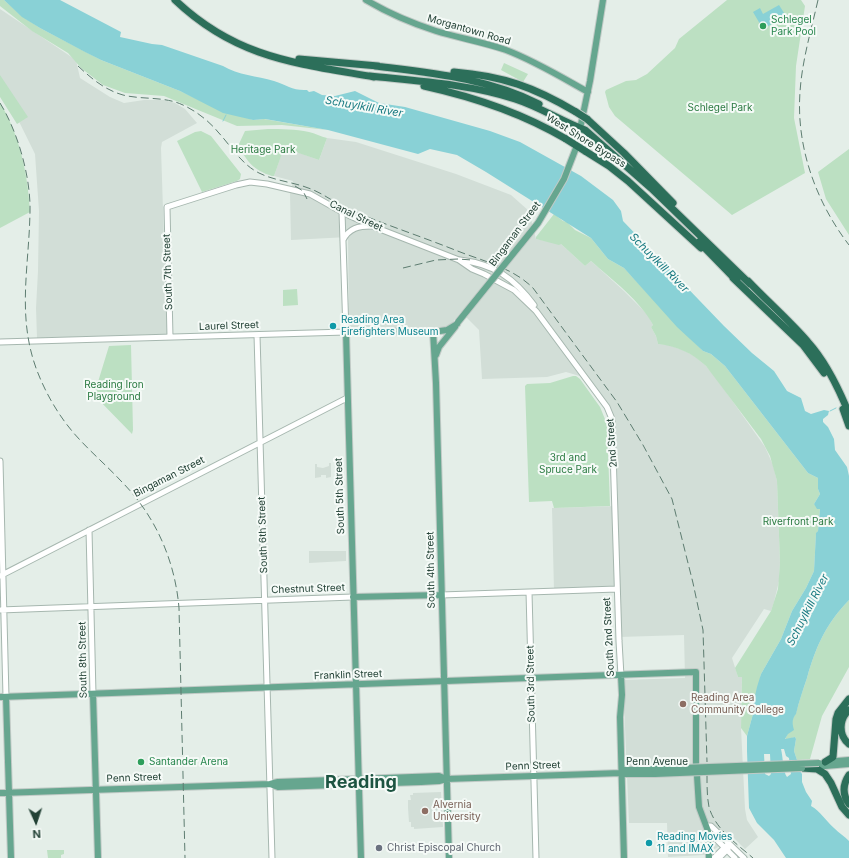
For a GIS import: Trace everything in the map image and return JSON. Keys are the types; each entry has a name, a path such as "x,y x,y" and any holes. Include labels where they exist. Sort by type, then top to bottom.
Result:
{"highway":[{"name":"West Shore Bypass","path":"175,0 192,15 232,42 272,57 298,64 370,76 459,94 536,122 609,166 628,181 737,281 803,346 818,364 839,400 849,426"},
{"name":"West Shore Bypass","path":"182,0 223,31 266,51 282,56 303,60 464,73 494,78 524,85 540,92 588,119 624,152 750,284 808,342 819,356 841,394 849,414"},
{"path":"375,66 456,77 498,87 541,104 575,123 584,134 658,199 737,281"},
{"path":"370,76 461,87 501,95 532,105 558,117 574,127 585,130 642,180 750,284"},
{"path":"822,764 833,757 836,719 838,713 849,699"},
{"path":"849,710 843,716 841,725 842,736 849,744"},
{"path":"802,768 817,770 825,774 831,782 842,807 849,815"},
{"path":"849,775 845,782 844,791 849,804"}],"main road":[{"name":"Morgantown Road","path":"366,0 415,24 436,31 488,44 515,54 542,66 588,92"},
{"name":"Bingaman Street","path":"458,323 538,223 562,183 576,148 588,92 603,0"},
{"name":"Laurel Street","path":"346,332 447,330 458,323"},
{"name":"South 4th Street","path":"435,361 439,347 458,323"},
{"name":"South 4th Street","path":"433,331 449,858"},
{"name":"South 5th Street","path":"346,332 361,858"},
{"name":"Chestnut Street","path":"353,597 441,595"},
{"name":"Franklin Street","path":"3,697 621,676 696,672 696,763"},
{"name":"South 2nd Street","path":"621,676 621,791 624,857"},
{"name":"South 8th Street","path":"93,694 98,858"},
{"path":"3,697 9,792 11,858"},
{"path":"621,754 626,764 634,772 627,779 621,791"},
{"name":"Penn Avenue","path":"655,771 802,768 849,760"},
{"name":"Penn Avenue","path":"621,772 626,774 655,771 849,764"},
{"name":"Penn Street","path":"0,793 270,784 278,787 358,782 439,781 446,779 621,772"},
{"path":"697,776 699,807 708,828 709,858"}],"street":[{"name":"South 7th Street","path":"170,337 167,207 228,187 250,182"},
{"name":"Canal Street","path":"250,182 302,191 319,198 342,212 372,226 459,260 472,269 514,290 536,311 581,370"},
{"name":"South 5th Street","path":"342,212 346,332"},
{"path":"343,241 347,232 355,228 372,226"},
{"name":"Canal Street","path":"459,260 485,266 504,274 524,292 534,305 536,311"},
{"name":"Laurel Street","path":"0,342 346,332"},
{"name":"South 6th Street","path":"257,335 272,858"},
{"name":"2nd Street","path":"581,370 607,407 612,419 615,501"},
{"name":"Bingaman Street","path":"1,576 347,398"},
{"path":"0,461 3,697"},
{"name":"South 2nd Street","path":"615,501 621,676"},
{"name":"South 8th Street","path":"88,530 93,694"},
{"name":"Chestnut Street","path":"441,595 617,589"},
{"name":"South 3rd Street","path":"529,592 536,858"},
{"name":"Chestnut Street","path":"2,610 353,597"},
{"path":"708,828 728,847 744,858"},
{"path":"719,858 728,847"},
{"path":"714,858 728,847"},
{"path":"719,858 733,858 728,847"}],"shaded area":[{"path":"0,9 76,60 80,78 110,97 124,103 144,100 164,100 175,103 185,109 197,123 162,142 161,148 167,334 37,338 36,308 39,211 35,154 0,83"},
{"path":"327,138 356,142 456,174 511,195 529,211 536,239 561,244 585,266 591,261 648,315 653,325 651,327 658,344 669,345 683,350 696,357 706,366 765,447 773,465 777,481 780,563 779,581 771,611 764,609 732,658 738,677 742,677 741,728 745,809 747,820 758,837 745,849 734,838 704,855 668,857 667,823 629,823 623,680 685,678 684,635 619,637 617,589 554,591 552,508 618,506 616,429 614,417 608,406 590,379 566,372 547,377 482,379 479,330 461,312 452,323 442,328 349,328 348,237 291,240 290,194 293,181 274,176 284,147 319,160"},
{"path":"329,463 331,463 331,477 326,478 326,475 321,475 321,477 315,478 315,464 317,464 317,467 323,468 329,466"},
{"path":"309,551 346,551 346,561 309,563"},
{"name":"Alvernia University","path":"441,792 443,827 414,829 414,827 411,827 408,808 408,800 411,800 410,795 413,795 413,793"}],"green space":[{"path":"0,0 4,0 22,16 40,28 101,60 180,91 201,101 253,120 264,119 328,130 282,125 237,126 164,96 125,93 103,85 81,68 68,53 32,31 0,6"},
{"name":"Schlegel Park","path":"727,0 801,0 805,6 796,66 794,118 805,173 732,215 615,116 609,107 605,92 606,90 626,81 636,80 647,74 675,48 679,39"},
{"path":"504,63 528,74 523,82 501,70"},
{"path":"0,75 28,117 17,124 0,97"},
{"path":"0,103 13,128 22,156 30,212 0,228"},
{"name":"Heritage Park","path":"268,129 304,131 327,138 319,160 284,148 274,176 260,171 248,161 238,146 245,131"},
{"path":"201,131 211,136 241,174 240,179 202,192 177,141 195,132"},
{"path":"849,149 849,235 826,199 818,172"},
{"name":"Riverfront Park","path":"554,214 563,221 567,222 575,230 591,238 608,259 624,268 703,351 711,354 725,366 808,473 818,478 818,489 820,494 814,504 820,509 818,531 816,534 814,571 792,611 781,639 761,674 747,736 741,728 742,677 738,677 735,668 771,611 778,589 780,563 777,481 770,456 761,439 706,366 695,357 684,351 672,346 658,344 651,327 653,325 641,307 591,261 585,266 561,244 559,245 536,239"},
{"path":"297,289 298,305 283,306 283,290"},
{"name":"Reading Iron Playground","path":"131,345 132,434 94,395 109,346"},
{"name":"3rd and Spruce Park","path":"573,376 580,379 600,407 607,424 610,506 554,508 552,501 529,502 525,386 527,384 550,383"},
{"path":"849,600 849,667 822,716 810,759 797,760 794,751 795,737 785,740 796,713 810,666 818,646 834,618"},
{"path":"47,850 64,850 64,854 61,855 61,858 48,858"}],"water":[{"name":"Schuylkill River","path":"4,0 60,0 121,32 120,37 162,45 235,71 274,81 298,90 307,90 309,92 314,91 322,95 335,96 355,91 379,103 405,107 490,131 520,142 581,176 613,200 621,211 623,221 724,326 752,353 774,371 787,391 801,398 805,411 811,414 824,410 829,411 828,415 823,419 823,422 828,427 834,439 835,450 847,467 849,476 849,600 834,618 818,646 810,666 796,714 793,719 794,730 788,734 785,739 795,737 794,751 797,760 796,765 802,774 802,782 806,792 812,801 811,806 849,841 849,858 786,858 774,840 757,823 749,808 747,736 753,714 752,709 761,674 781,639 792,611 814,571 816,533 818,531 820,509 817,509 814,504 820,494 818,489 818,478 808,473 725,366 711,354 703,351 677,327 624,268 608,259 591,238 457,155 430,149 418,154 328,130 265,119 253,120 223,113 180,91 101,60 22,17","holes":["781,749 784,749 786,756 789,758 791,774 787,777","764,754 770,754 771,774 769,776 765,774"]},
{"path":"779,5 786,16 763,29 753,12 760,8 763,14"}],"waterway":[{"path":"223,121 226,115"},
{"path":"830,411 836,408"}],"railway":[{"path":"818,0 801,80 801,133 805,153 818,192 827,211 849,245"},
{"path":"78,66 99,84 116,93 168,100 193,110 211,124 247,165 259,173 271,178 311,189 343,207 496,265 516,275 533,288 617,402 643,445 672,499 703,630 707,762"},
{"path":"0,103 18,141 26,170 30,199 25,310 30,348 36,368 44,388 60,416 85,445 133,494 144,508 161,539 173,573 179,608 185,858"},
{"path":"295,186 303,191 307,199"},
{"path":"403,268 436,260 472,260"},
{"path":"707,775 708,799 712,815 727,836 753,858"}],"place":[{"name":"Schlegel Park Pool","path":"763,26"},
{"name":"Reading Area Firefighters Museum","path":"333,326"},
{"name":"Reading Area Community College","path":"683,704"},
{"name":"Santander Arena","path":"141,762"},
{"name":"Alvernia University","path":"425,811"},
{"name":"Reading Movies 11 and IMAX","path":"649,843"},
{"name":"Christ Episcopal Church","path":"379,848"}],"district":[{"name":"Reading","path":"361,783"}]}
